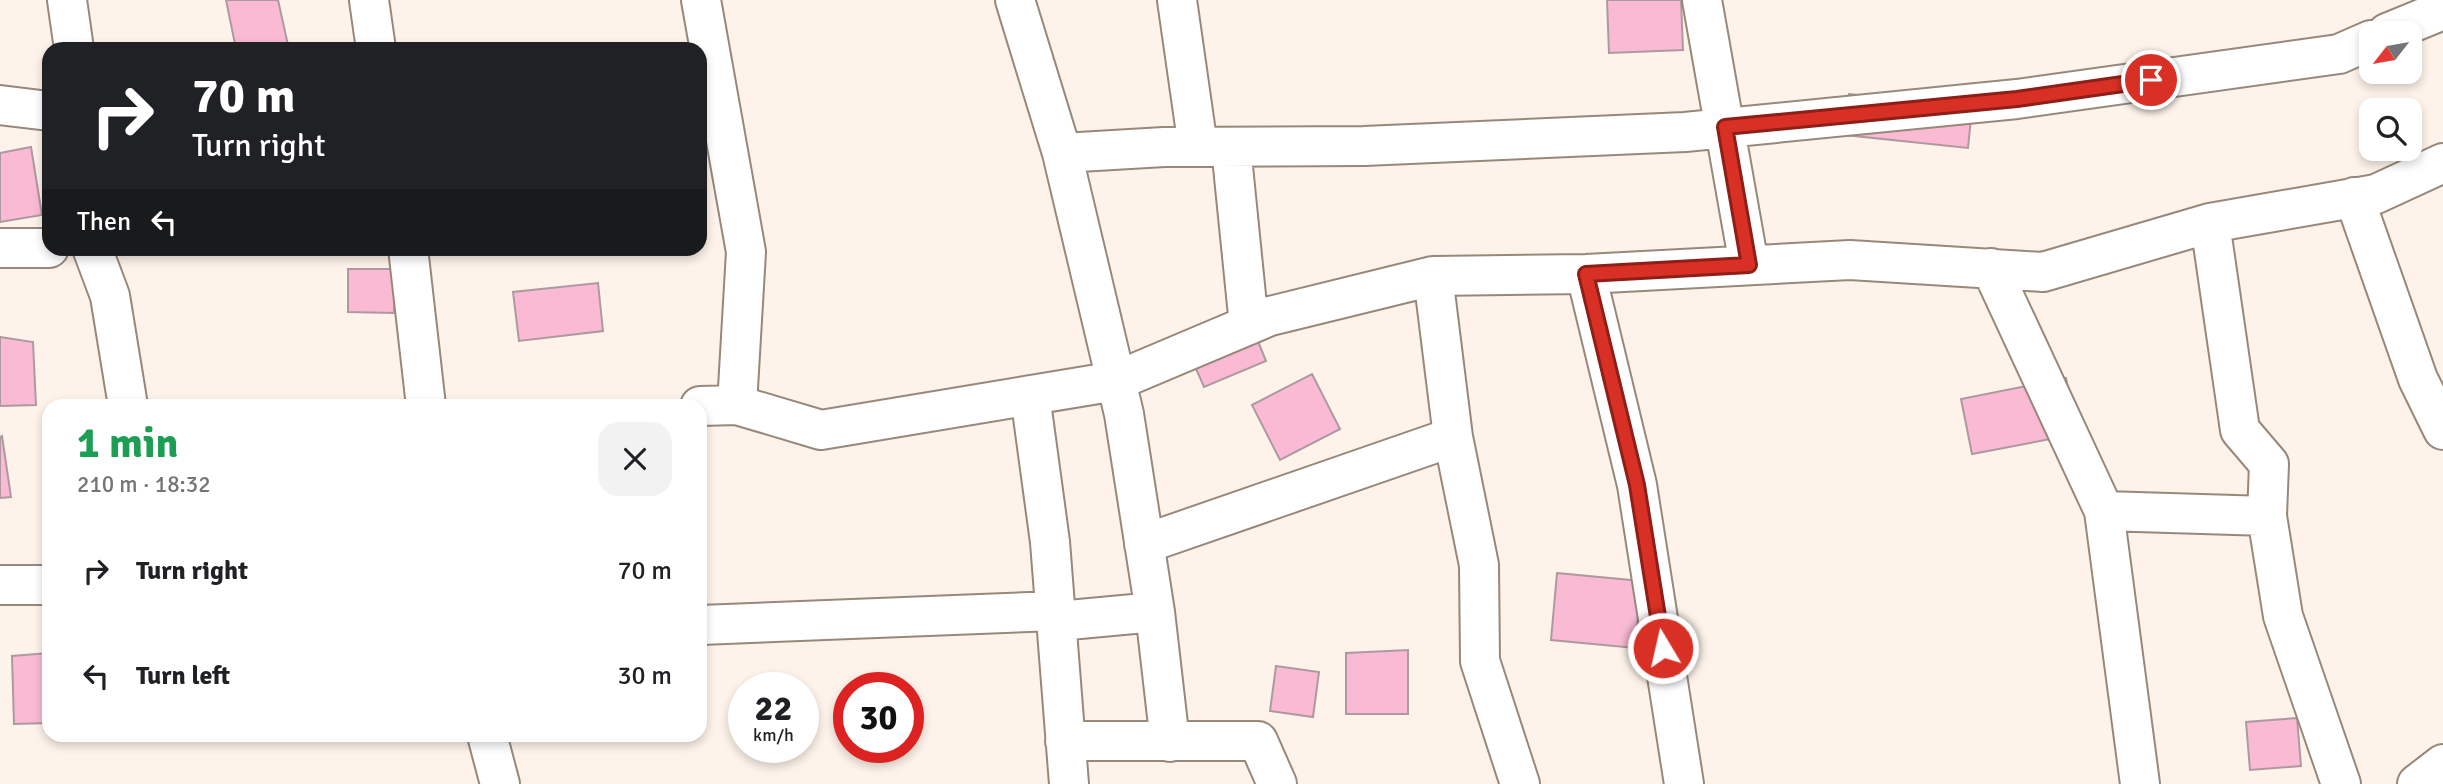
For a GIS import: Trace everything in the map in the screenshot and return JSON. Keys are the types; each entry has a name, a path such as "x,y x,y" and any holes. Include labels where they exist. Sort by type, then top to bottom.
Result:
{"street":[{"path":"67,0 73,42"},
{"path":"369,0 375,42"},
{"path":"701,0 746,252 737,405"},
{"path":"1016,0 1062,153 1124,414 1155,612 1170,741"},
{"path":"1177,0 1215,147 1249,325"},
{"path":"1702,0 1749,265"},
{"path":"2415,21 2443,9"},
{"path":"1062,153 1215,147 1364,146 1685,132 2017,99 2339,54 2359,45"},
{"path":"0,106 42,110"},
{"path":"707,406 737,405 821,430 1116,381 1270,316 1433,276 1586,274 1850,260 2043,272 2210,223 2376,194 2443,163"},
{"path":"2354,197 2418,380 2443,430"},
{"path":"2210,223 2240,430 2269,464 2267,516 2283,616 2340,784"},
{"path":"0,248 42,248"},
{"path":"95,256 110,296 127,399"},
{"path":"409,256 425,399"},
{"path":"1992,268 2104,511 2140,784"},
{"path":"1586,274 1637,485 1684,784"},
{"path":"1433,276 1453,437 1479,565 1480,661 1520,784"},
{"path":"1030,395 1049,542 1069,784"},
{"path":"1144,544 1453,437"},
{"path":"2104,511 2267,516"},
{"path":"0,585 42,585"},
{"path":"707,625 1055,611 1069,620 1155,612"},
{"path":"1065,741 1258,741 1277,784"},
{"path":"489,742 500,784"},
{"path":"2417,784 2443,764"}],"building":[{"path":"226,0 278,0 287,42 235,42"},
{"path":"1607,0 1681,0 1683,50 1609,53"},
{"path":"1849,94 1972,108 1968,148 1845,135"},
{"path":"31,147 42,215 0,222 0,153"},
{"path":"348,269 395,269 394,313 348,312"},
{"path":"598,283 603,331 519,341 513,292"},
{"path":"1253,329 1266,361 1204,387 1190,355"},
{"path":"0,337 33,342 36,405 0,406"},
{"path":"1312,374 1340,429 1280,460 1252,405"},
{"path":"2066,378 2077,434 1972,454 1961,399"},
{"path":"2,436 11,497 0,498 0,437"},
{"path":"1557,573 1641,581 1635,648 1551,640"},
{"path":"1408,650 1408,714 1346,714 1346,653"},
{"path":"42,654 42,723 14,724 12,656"},
{"path":"1276,666 1319,672 1313,717 1270,711"},
{"path":"2297,718 2301,766 2250,770 2246,722"}],"route":[{"path":"1663,648 1637,485 1586,274 1749,265 1725,127 2017,99 2151,80"}]}
